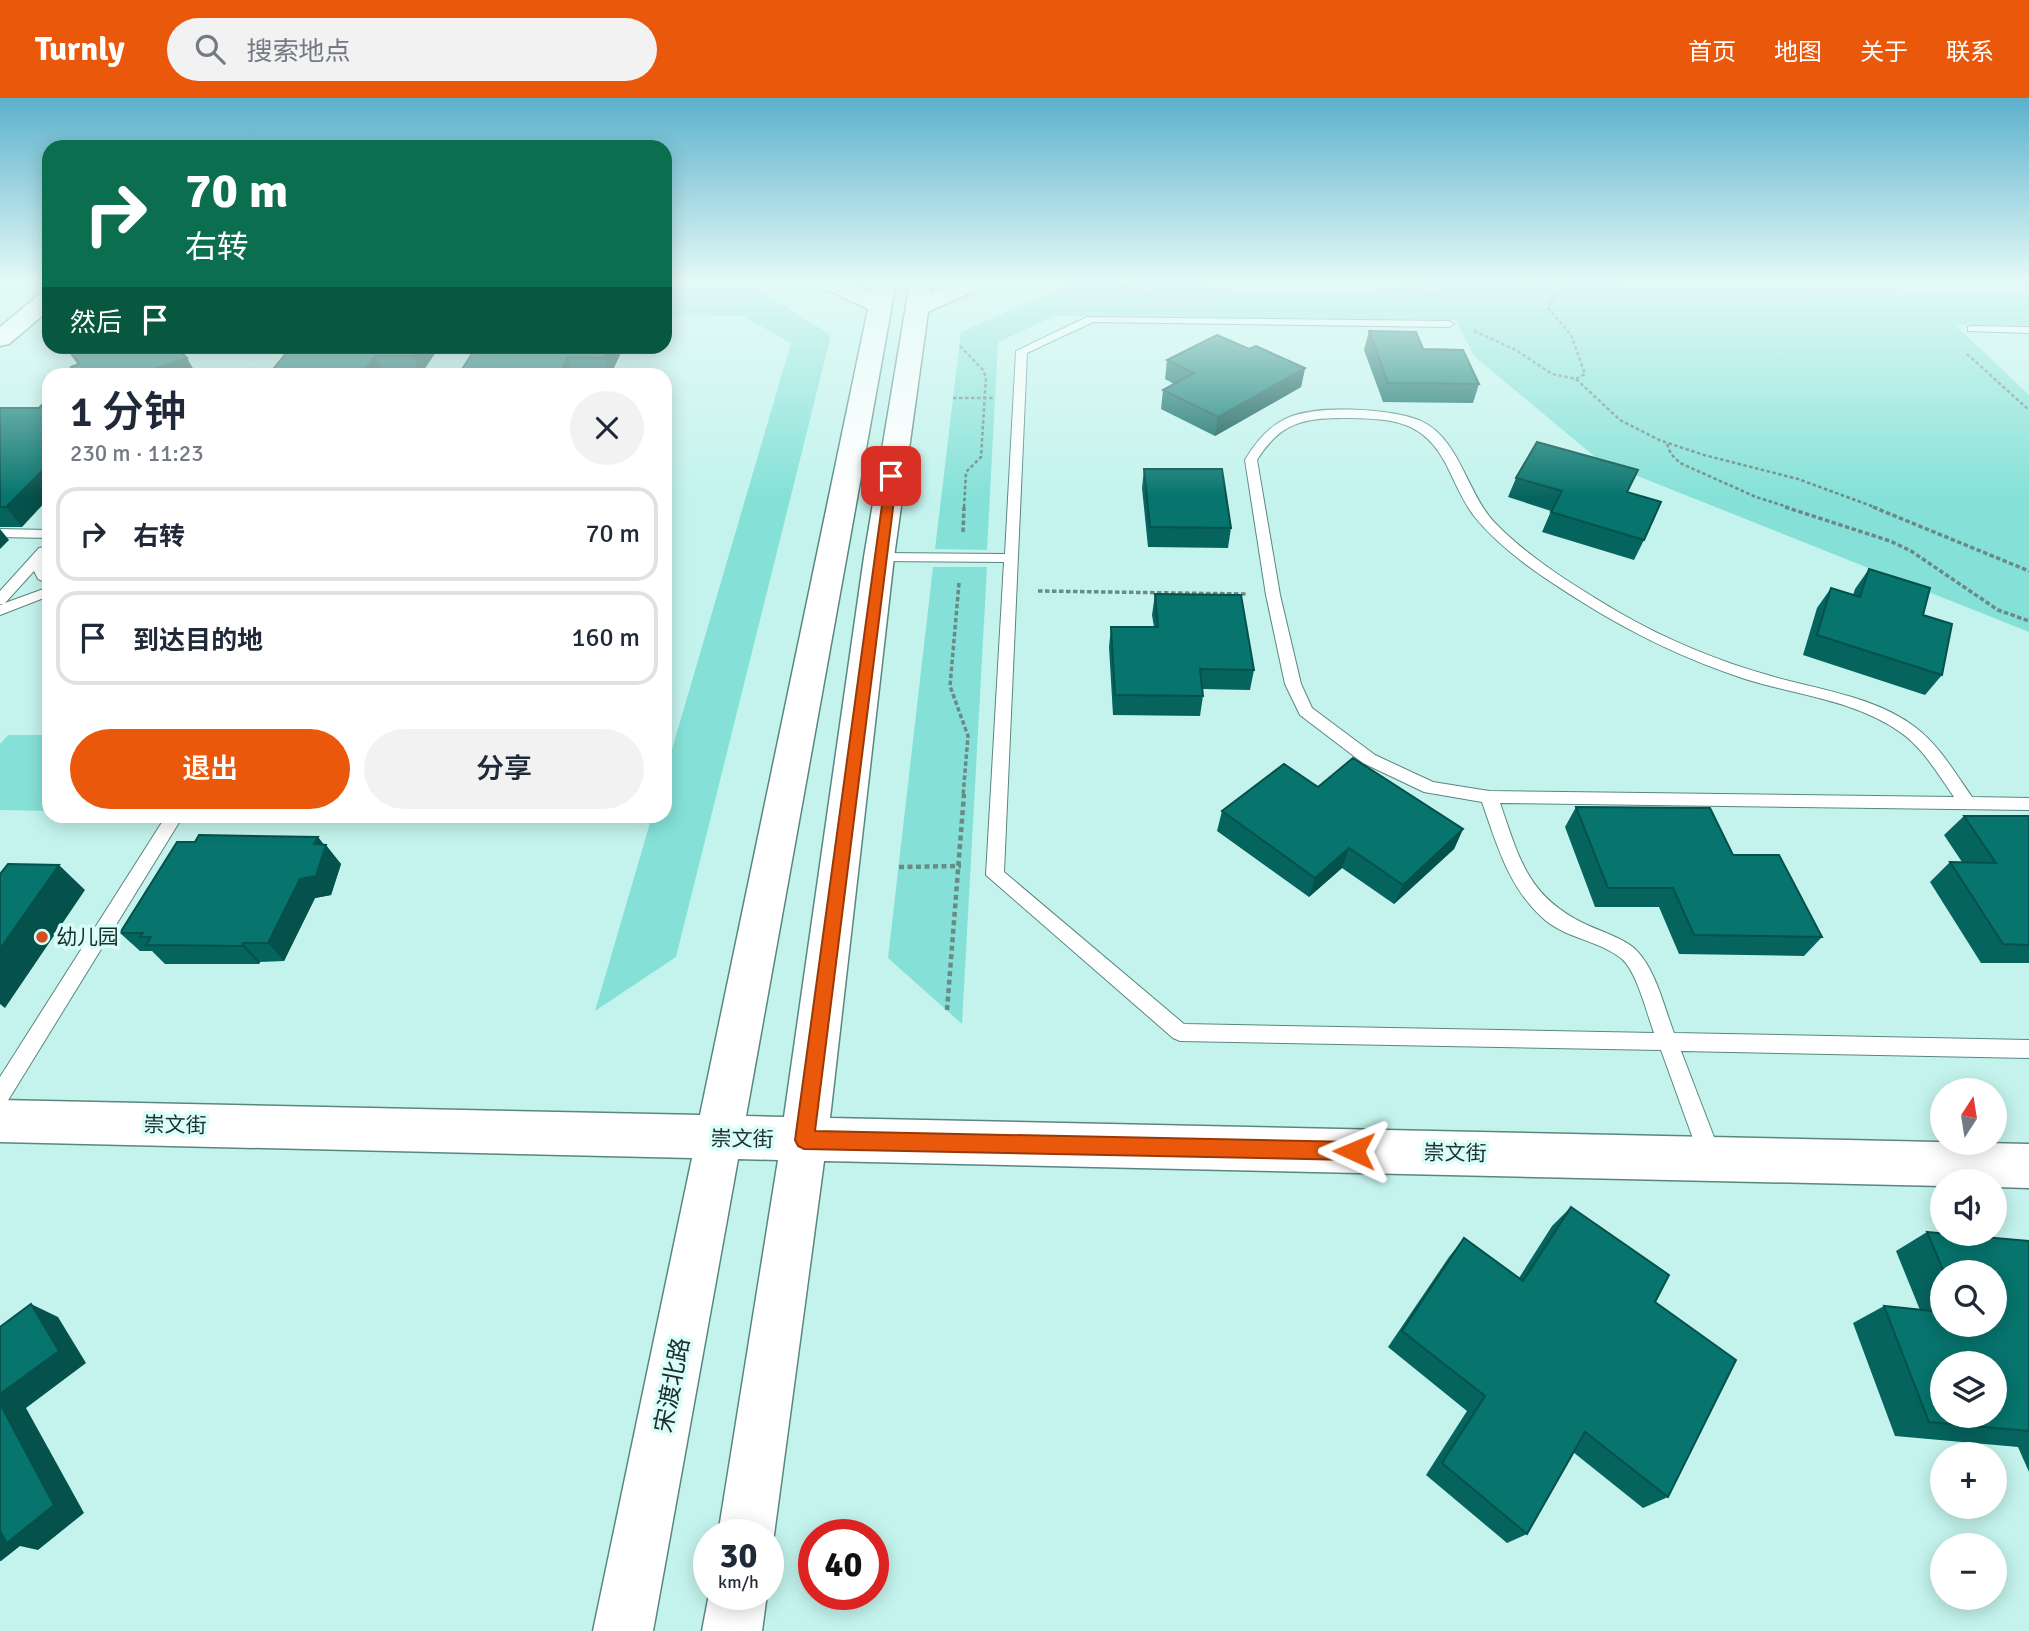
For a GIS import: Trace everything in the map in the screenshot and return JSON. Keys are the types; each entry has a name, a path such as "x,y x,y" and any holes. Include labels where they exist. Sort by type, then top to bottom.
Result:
{"main road":[{"name":"宋渡北路","path":"623,1631 871,354"},
{"path":"748,1519 804,1140 879,557 910,354"},
{"name":"崇文街","path":"0,1121 2029,1166"},
{"path":"732,1631 735,1610"}],"lane":[{"path":"1022,354 995,875 1180,1032 2029,1049"},
{"path":"1967,803 1927,748 1905,727 1860,705 1766,680 1679,649 1574,591 1512,545 1480,515 1431,431 1397,417 1300,417 1275,431 1259,446 1251,460 1273,595 1293,684 1306,711 1369,759 1430,788 1489,797 2029,804"},
{"path":"0,533 42,534"},
{"path":"0,600 42,554"},
{"path":"879,557 1011,558"},
{"path":"0,610 42,594"},
{"path":"1489,797 1514,868 1535,897 1553,916 1629,954 1642,972 1711,1158"},
{"path":"0,1095 171,823"}],"path":[{"path":"947,1010 968,736 950,686 966,472 981,457 986,377 967,354"},
{"path":"1523,354 1552,373 1576,379 1604,407 1635,429 1667,443 1818,485 2029,571"},
{"path":"1576,379 1585,374 1579,354"},
{"path":"1968,354 2029,410"},
{"path":"953,398 1019,398"},
{"path":"1667,443 1671,454 1680,463 1756,497 1890,541 1911,551 1998,610 2029,621"},
{"path":"1010,590 1273,595"},
{"path":"899,867 995,866"}],"shaded area":[{"path":"788,354 826,354 676,957 595,1011 650,823 672,823 672,749"},
{"path":"958,354 997,354 987,550 935,549"},
{"path":"1473,354 1985,354 2029,395 2029,632 1600,461"},
{"path":"933,567 987,567 962,1024 888,958"},
{"path":"8,735 42,735 42,811 0,810 0,744"}],"building":[{"path":"72,354 183,354 187,358 158,368 71,367 79,364"},
{"path":"285,354 414,354 375,356 366,368 274,368"},
{"path":"472,354 606,354 604,358 568,357 562,368 463,368"},
{"path":"1180,354 1273,354 1305,368 1218,417 1163,390 1194,373 1167,360"},
{"path":"1377,354 1465,354 1479,384 1388,383"},
{"path":"42,405 42,471 6,507 0,507 0,408 39,408"},
{"path":"1537,442 1638,470 1627,492 1661,502 1644,540 1551,512 1562,491 1516,478"},
{"path":"1144,469 1222,469 1231,528 1150,527"},
{"path":"1869,569 1930,588 1923,615 1952,624 1942,675 1817,635 1831,588 1860,597"},
{"path":"1155,594 1241,595 1254,670 1200,669 1203,696 1115,695 1111,627 1158,627"},
{"path":"1353,758 1463,829 1403,885 1349,848 1315,878 1222,811 1284,764 1318,787"},
{"path":"1576,807 1710,808 1733,855 1779,855 1822,937 1694,935 1673,888 1608,888"},
{"path":"1964,816 2029,816 2029,945 2003,944 1950,862 1996,863"},
{"path":"199,835 318,837 314,844 326,845 316,876 300,879 268,943 243,943 242,946 146,945 151,937 140,937 143,933 120,933 177,842 195,842"},
{"path":"8,864 59,865 0,949 0,874"},
{"path":"1571,1207 1669,1275 1655,1302 1736,1360 1668,1497 1585,1432 1527,1534 1442,1463 1485,1396 1402,1331 1464,1238 1523,1281"},
{"path":"2007,1239 2029,1241 2029,1431 1996,1428 2007,1428 2007,1351 1930,1351 1929,1422 1884,1306 1930,1311 1930,1337 2007,1337 2007,1260 1939,1260 1933,1246 2007,1246"},
{"path":"31,1304 59,1351 0,1394 0,1327"},
{"path":"0,1404 54,1505 7,1543 0,1531"}],"place":[{"name":"幼儿园","path":"42,937"}],"route":[{"path":"891,476 804,1140 1354,1151"}]}
